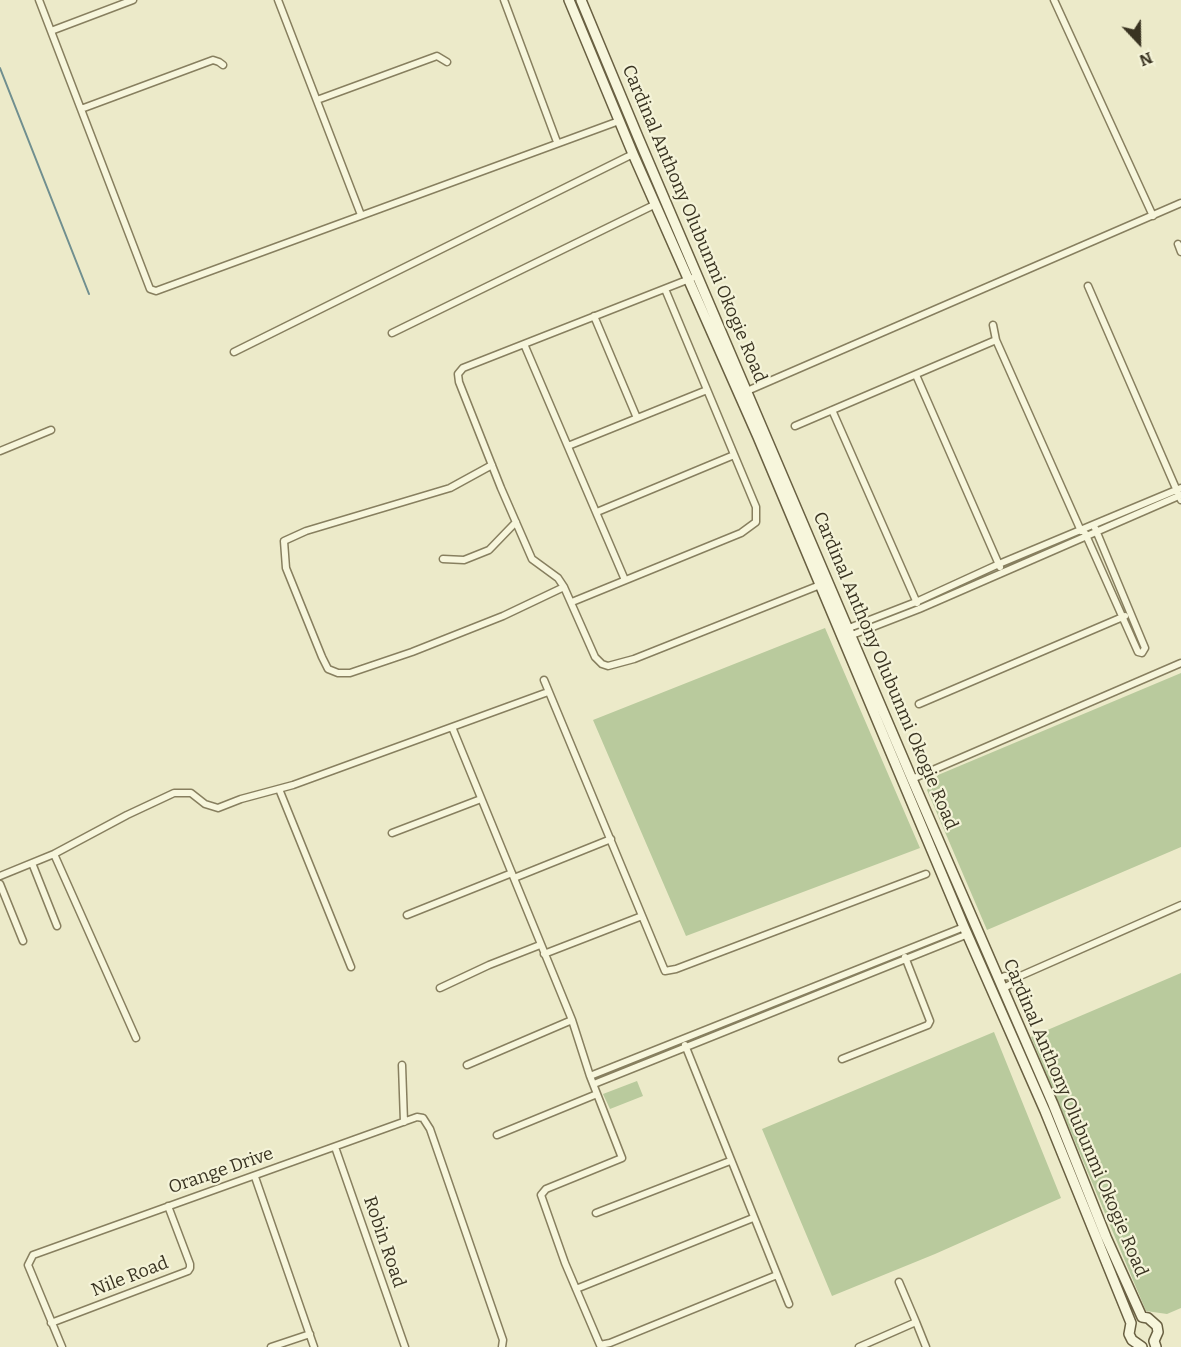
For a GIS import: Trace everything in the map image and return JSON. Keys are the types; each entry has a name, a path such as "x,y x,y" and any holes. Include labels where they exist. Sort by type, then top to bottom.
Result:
{"street":[{"path":"39,0 150,290 156,291 619,121"},
{"path":"51,31 133,0"},
{"path":"278,0 361,215"},
{"path":"504,0 557,142"},
{"name":"Cardinal Anthony Olubunmi Okogie Road","path":"569,0 687,280 758,437 820,585 912,778 1142,1317 1154,1321 1157,1326 1155,1344"},
{"name":"Cardinal Anthony Olubunmi Okogie Road","path":"581,0 850,632 866,682 966,931 1045,1111 1131,1323 1132,1340 1142,1346"},
{"path":"1054,0 1153,216"},
{"path":"317,100 437,56 447,62"},
{"path":"81,109 213,60 223,65"},
{"path":"234,352 633,154"},
{"path":"747,391 1181,203"},
{"path":"392,333 656,204"},
{"path":"1178,244 1181,252"},
{"path":"698,276 463,368 458,374 459,382 532,559 558,578 564,586 595,657 602,664 608,666 634,659 820,585"},
{"path":"850,632 999,564 1095,529 1180,494 1088,286"},
{"path":"572,602 741,533 756,522 756,507 665,289"},
{"path":"594,316 637,418"},
{"path":"993,325 996,340 1138,652 1142,654 1145,648 1095,529"},
{"path":"795,426 996,340"},
{"path":"524,344 625,580"},
{"path":"916,375 1003,573"},
{"path":"568,446 707,390"},
{"path":"832,410 919,609"},
{"path":"0,451 51,430"},
{"path":"597,512 734,455"},
{"path":"492,465 450,488 306,531 284,542 286,568 328,669 338,673 350,673 412,652 503,616 564,586"},
{"path":"443,559 465,560 489,550 516,522"},
{"path":"850,632 919,609 1003,573 1084,532"},
{"path":"919,704 1131,613"},
{"path":"912,778 1181,663"},
{"path":"544,680 665,971 676,969 926,874"},
{"path":"0,876 54,854 127,814 174,793 191,793 205,804 218,808 279,789 548,692"},
{"path":"452,727 572,1020 622,1158 546,1189 541,1195 576,1289 600,1345 610,1343 777,1275"},
{"path":"279,789 351,967"},
{"path":"392,833 481,799"},
{"path":"407,915 611,839"},
{"path":"54,854 136,1038"},
{"path":"32,863 57,926"},
{"path":"0,884 24,941"},
{"path":"998,979 1005,976 1018,977 1181,904"},
{"path":"544,954 642,916"},
{"path":"591,1076 903,951 966,931"},
{"path":"594,1084 906,958 966,931"},
{"path":"440,988 540,945"},
{"path":"842,1059 928,1025 930,1021 903,951"},
{"path":"1002,989 1015,982 1018,977"},
{"path":"466,1065 572,1020"},
{"path":"682,1039 789,1304"},
{"path":"402,1065 404,1122"},
{"path":"497,1136 597,1094"},
{"name":"Orange Drive","path":"51,1323 28,1265 33,1255 417,1117 423,1118 430,1129 500,1330 503,1340 502,1347"},
{"name":"Robin Road","path":"335,1147 405,1347"},
{"path":"596,1213 730,1161"},
{"path":"255,1176 314,1347"},
{"name":"Nile Road","path":"51,1323 188,1271 190,1264 168,1206"},
{"path":"576,1289 753,1218"},
{"path":"899,1282 926,1347"},
{"path":"1131,1323 1134,1319 1142,1317"},
{"path":"859,1347 916,1322"},
{"path":"51,1323 62,1347"},
{"path":"271,1347 310,1334"},
{"path":"1142,1346 1155,1344"}],"green space":[{"path":"825,628 920,848 686,936 593,720"},
{"path":"1181,673 1181,847 987,930 927,790 938,775"},
{"path":"1181,973 1181,1308 1167,1314 1146,1311 1031,1037"},
{"path":"994,1032 1061,1198 935,1254 832,1296 762,1129"},
{"path":"637,1081 643,1096 610,1109 603,1094"}],"waterway":[{"path":"0,68 89,294"}]}
